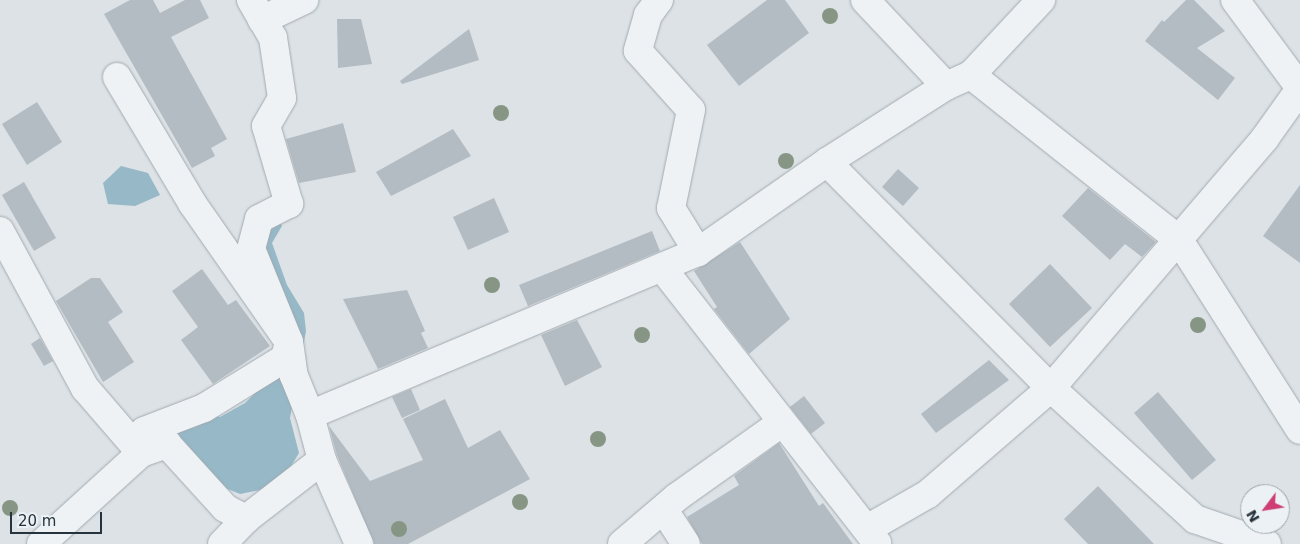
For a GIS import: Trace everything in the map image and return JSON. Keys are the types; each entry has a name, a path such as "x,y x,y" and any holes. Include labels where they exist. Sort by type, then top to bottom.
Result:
{"street":[{"path":"304,0 257,10 273,38 282,98 266,126 289,204 259,219 252,249 289,342 294,376 310,415 322,460 358,544"},
{"path":"659,0 648,15 638,51 691,110 671,208 698,252"},
{"path":"865,0 946,86"},
{"path":"310,415 663,269 698,252 827,162 946,86 971,75 1041,0"},
{"path":"663,269 781,424 872,537 928,494 1051,388 1180,240 1300,89 1235,0"},
{"path":"971,75 1180,240 1300,430"},
{"path":"117,77 192,203 289,342 285,358 204,408 144,431 141,452"},
{"path":"827,162 1051,388 1194,520 1267,544"},
{"path":"0,231 85,388 141,452"},
{"path":"622,544 664,510 781,424"},
{"path":"41,544 141,452 168,444 225,508 246,520"},
{"path":"222,544 246,520 322,460"},
{"path":"664,510 686,544"}],"water":[{"path":"121,166 148,173 160,195 135,206 108,204 103,183"},
{"path":"279,219 282,226 272,243 287,285 304,313 306,331 290,418 299,453 279,486 240,494 208,481 147,438 211,414 220,417 245,403 283,366 238,253"}],"building":[{"path":"130,0 153,0 160,13 185,0 200,0 209,18 171,37 227,139 211,148 215,156 192,168 104,14"},
{"path":"767,0 785,0 809,33 739,86 707,45"},
{"path":"1186,0 1194,0 1225,31 1197,48 1235,78 1218,100 1145,41 1162,20 1164,22"},
{"path":"337,19 361,19 372,64 338,68"},
{"path":"469,29 479,60 402,84 400,81"},
{"path":"37,102 62,142 27,165 2,124"},
{"path":"343,123 356,172 299,183 286,139"},
{"path":"453,129 471,156 391,196 376,172"},
{"path":"898,169 919,188 903,206 882,187"},
{"path":"24,182 56,238 34,251 2,195"},
{"path":"1300,185 1300,263 1263,236"},
{"path":"1088,188 1156,242 1142,257 1125,244 1110,260 1062,216"},
{"path":"494,198 509,232 468,250 453,217"},
{"path":"652,231 660,251 528,306 519,285"},
{"path":"740,242 790,319 749,354 714,309 717,307 694,271"},
{"path":"1050,264 1092,308 1050,347 1009,304"},
{"path":"202,269 228,305 236,300 270,346 213,384 181,340 198,327 172,291"},
{"path":"91,278 100,278 123,312 108,322 134,362 103,382 56,301"},
{"path":"407,290 425,331 421,333 428,348 378,369 343,299"},
{"path":"577,320 602,367 565,386 541,335"},
{"path":"40,338 53,361 44,366 31,344"},
{"path":"989,360 1009,380 936,433 921,414"},
{"path":"411,389 420,410 402,418 392,397"},
{"path":"1158,392 1216,460 1192,480 1134,413"},
{"path":"804,396 825,423 811,434 790,407"},
{"path":"445,399 468,448 500,430 530,479 408,544 374,544 337,455 329,426 370,481 423,460 403,419"},
{"path":"779,443 819,506 823,503 853,544 702,544 687,517 739,485 734,476"},
{"path":"1098,486 1154,544 1088,544 1064,519"}]}
